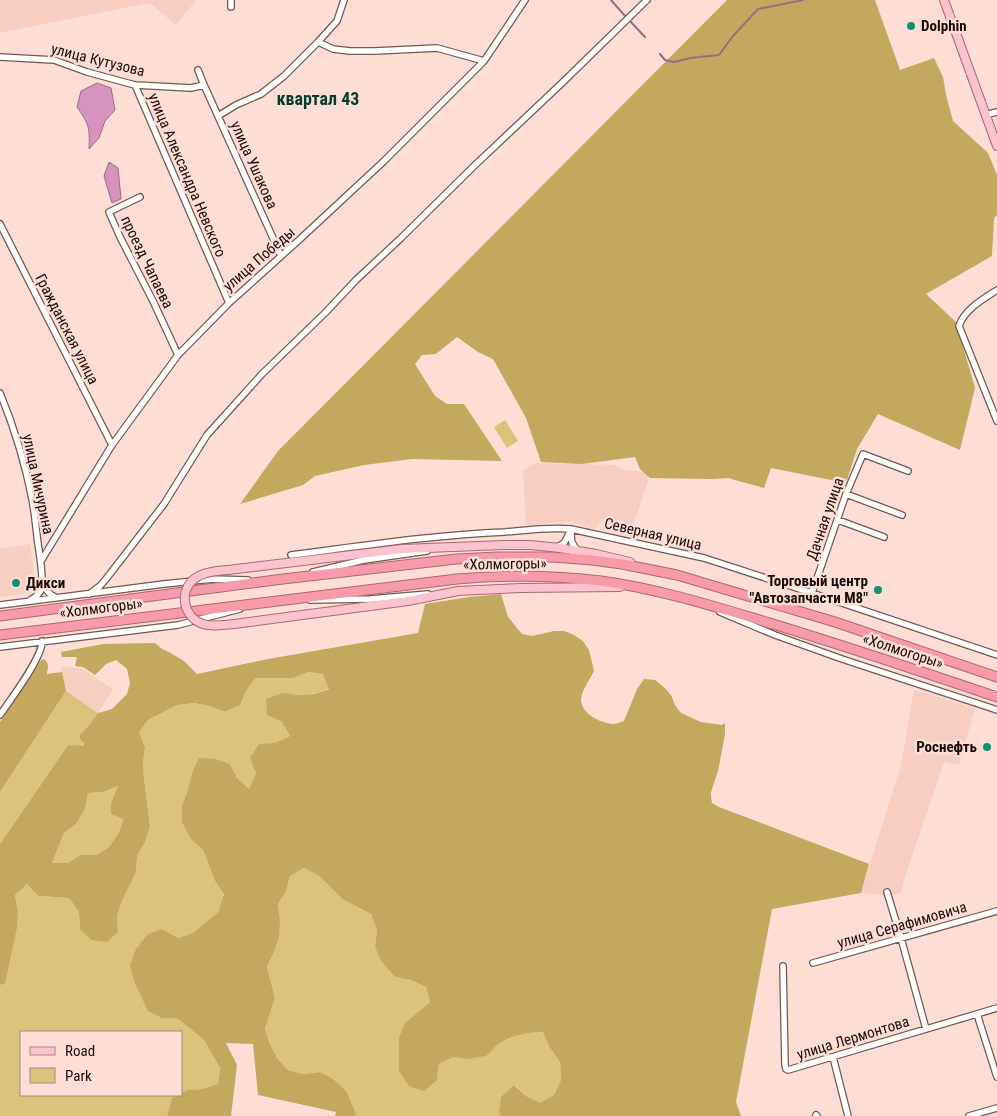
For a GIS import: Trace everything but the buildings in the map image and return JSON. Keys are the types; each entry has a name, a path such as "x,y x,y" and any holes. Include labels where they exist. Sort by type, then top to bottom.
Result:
{"highway":[{"name":"«Холмогоры»","path":"0,616 456,559 552,557 592,560 677,575 835,622 997,677"},
{"name":"«Холмогоры»","path":"0,635 430,582 493,576 548,577 599,581 696,600 997,697"}],"main road":[{"path":"944,0 997,146"},
{"path":"637,587 521,588 458,591 399,603 211,626 201,624 194,619 185,604 186,590 194,579 202,574 402,549 530,545 579,551 623,560 659,571"}],"street":[{"path":"231,0 231,7"},
{"path":"218,116 236,105 261,94 284,76 337,21 344,0"},
{"name":"улица Победы","path":"41,561 112,445 178,355 229,302 383,162 484,61 524,0"},
{"path":"89,594 106,579 164,504 207,435 262,374 356,280 647,0"},
{"path":"318,42 333,49 350,51 437,48 484,61"},
{"name":"улица Кутузова","path":"0,57 54,60 135,85 191,88 204,85"},
{"path":"198,70 204,85"},
{"name":"улица Александра Невского","path":"135,85 229,302"},
{"name":"улица Ушакова","path":"204,85 281,256"},
{"path":"985,115 997,112"},
{"name":"проезд Чапаева","path":"140,197 109,212 178,355"},
{"name":"Гражданская улица","path":"0,224 112,445"},
{"path":"997,290 981,300 961,319 959,326 997,420"},
{"name":"улица Мичурина","path":"0,393 18,442 32,500 41,561 42,583"},
{"name":"Дачная улица","path":"812,593 846,494 863,454 908,472"},
{"path":"846,494 902,515"},
{"path":"838,520 884,537"},
{"path":"553,548 561,546 566,540 570,528"},
{"path":"570,528 572,543 579,551"},
{"name":"Северная улица","path":"291,555 419,538 570,528 704,558 997,655"},
{"path":"284,579 364,560 449,548"},
{"path":"106,579 107,586 113,590"},
{"path":"0,605 213,579 272,581"},
{"path":"42,583 51,595 58,598"},
{"path":"26,601 37,596 42,583"},
{"path":"285,600 370,599 458,591"},
{"path":"696,600 774,635 997,710"},
{"path":"0,647 178,625 272,601"},
{"path":"0,715 38,659 42,641"},
{"path":"887,892 926,1029"},
{"name":"улица Серафимовича","path":"813,963 997,911"},
{"name":"улица Лермонтова","path":"783,966 786,1069 788,1070 997,1008"},
{"path":"977,1014 997,1077"},
{"path":"833,1057 848,1116"},
{"path":"969,1116 997,1108"}],"shaded area":[{"path":"0,0 196,0 176,25 150,3 0,33"},
{"path":"727,0 875,0 900,70 934,58 943,77 953,121 988,153 997,175 997,215 994,218 992,256 926,294 956,322 975,388 960,450 878,414 857,449 847,480 831,480 771,468 764,488 728,478 650,478 640,469 635,457 582,464 541,462 526,418 493,359 478,352 457,337 436,354 422,355 415,364 435,396 447,404 464,404 502,461 412,459 364,465 315,476 303,485 240,504 278,451"},
{"path":"97,83 111,88 115,110 105,121 99,138 89,149 88,126 77,107 81,91"},
{"path":"109,162 118,168 121,199 112,203 104,176"},
{"path":"535,463 614,465 624,470 648,472 648,481 632,529 600,521 597,528 594,529 571,522 526,526 523,471"},
{"path":"30,544 36,587 32,593 0,597 0,549"},
{"path":"501,594 508,617 522,634 532,636 554,631 564,631 574,635 583,641 589,650 594,671 583,692 582,704 592,717 603,722 613,724 624,721 637,689 644,679 655,680 671,695 681,713 701,722 722,725 725,723 725,734 718,771 711,792 712,803 869,864 861,893 772,909 736,1102 741,1116 500,1116 501,1097 514,1085 526,1096 540,1103 554,1095 561,1080 560,1062 550,1048 543,1032 511,1037 497,1045 486,1056 469,1059 453,1057 439,1064 437,1080 424,1091 409,1086 399,1071 399,1038 405,1023 430,1002 426,987 411,980 395,977 382,962 375,947 377,930 371,914 342,899 319,876 304,868 290,876 286,891 278,904 280,920 279,937 267,967 275,998 265,1029 277,1058 288,1070 303,1074 320,1072 333,1079 347,1092 357,1116 335,1116 336,1112 258,1095 253,1044 226,1043 237,1065 231,1116 167,1116 172,1098 182,1096 182,1092 187,1090 202,1089 218,1084 220,1068 204,1040 178,1019 162,1018 148,1011 134,981 130,965 136,949 148,934 162,929 178,938 193,933 218,912 224,894 215,881 203,850 191,839 182,822 182,805 192,773 199,758 215,759 230,764 237,778 249,789 256,773 250,758 259,744 275,743 290,736 282,722 267,715 266,699 283,693 314,694 329,689 323,674 308,672 293,678 255,678 246,691 240,705 225,712 194,703 177,705 148,720 139,732 145,747 143,763 150,827 145,842 137,856 136,872 117,916 118,932 107,942 91,940 80,929 79,912 69,898 38,896 27,884 15,895 18,911 17,927 5,984 0,985 0,844 68,745 84,745 80,735 98,713 112,709 127,694 130,683 127,669 116,660 106,664 95,675 83,667 75,666 77,657 62,657 61,652 103,644 155,643 184,661 197,674 268,659 418,633 425,604","holes":["118,786 111,803 111,814 124,819 118,834 109,847 97,855 80,855 68,863 52,863 64,833 76,824 85,809 88,793 104,792"]},
{"path":"44,659 48,664 47,674 62,672 66,691 0,792 0,722 41,660"},
{"path":"63,666 82,669 113,689 98,713 66,691 61,669"},
{"path":"914,690 975,709 959,765 944,762 901,893 889,896 861,893 901,765"}],"green space":[{"path":"505,420 518,441 507,448 494,427"},
{"path":"308,672 324,674 330,688 306,695 283,693 267,715 282,722 290,736 275,743 256,773 249,789 237,778 230,764 188,790 182,805 191,839 203,850 215,881 224,894 218,912 193,933 178,938 162,929 162,1018 178,1019 204,1040 220,1068 218,1084 182,1092 182,1031 20,1031 20,1096 176,1096 172,1098 167,1116 0,1116 0,985 5,984 18,911 15,895 27,884 38,896 69,898 79,912 80,929 118,932 117,916 136,872 137,856 145,842 150,827 143,763 145,747 139,732 148,720 177,705 193,703 225,712 240,705 255,677 293,678"},
{"path":"66,691 98,713 80,735 84,743 82,747 68,745 0,844 0,792"},
{"path":"119,786 111,803 124,819 118,834 109,847 97,855 80,855 68,863 52,863 64,833 76,824 85,809 88,793 104,792"},
{"path":"304,868 319,876 342,899 371,914 377,930 375,947 395,977 411,980 426,987 430,1002 405,1023 437,1080 439,1064 453,1057 469,1059 485,1056 497,1045 511,1037 544,1032 550,1048 560,1062 561,1080 554,1095 540,1104 526,1096 515,1085 499,1112 500,1116 357,1116 347,1092 320,1072 303,1074 288,1070 277,1058 265,1029 275,998 267,967 274,952 280,920 278,904 286,891 290,876"}],"waterway":[{"path":"611,0 626,17"},
{"path":"660,54 665,60 674,62 719,55 733,36 758,9 803,0"},
{"path":"629,20 645,37"}],"place":[{"name":"Dolphin","path":"911,26"},
{"name":"Дикси","path":"16,583"},
{"name":"Торговый центр \"Автозапчасти М8\"","path":"878,590"},
{"name":"Роснефть","path":"987,747"}],"district":[{"name":"квартал 43","path":"318,99"}]}
